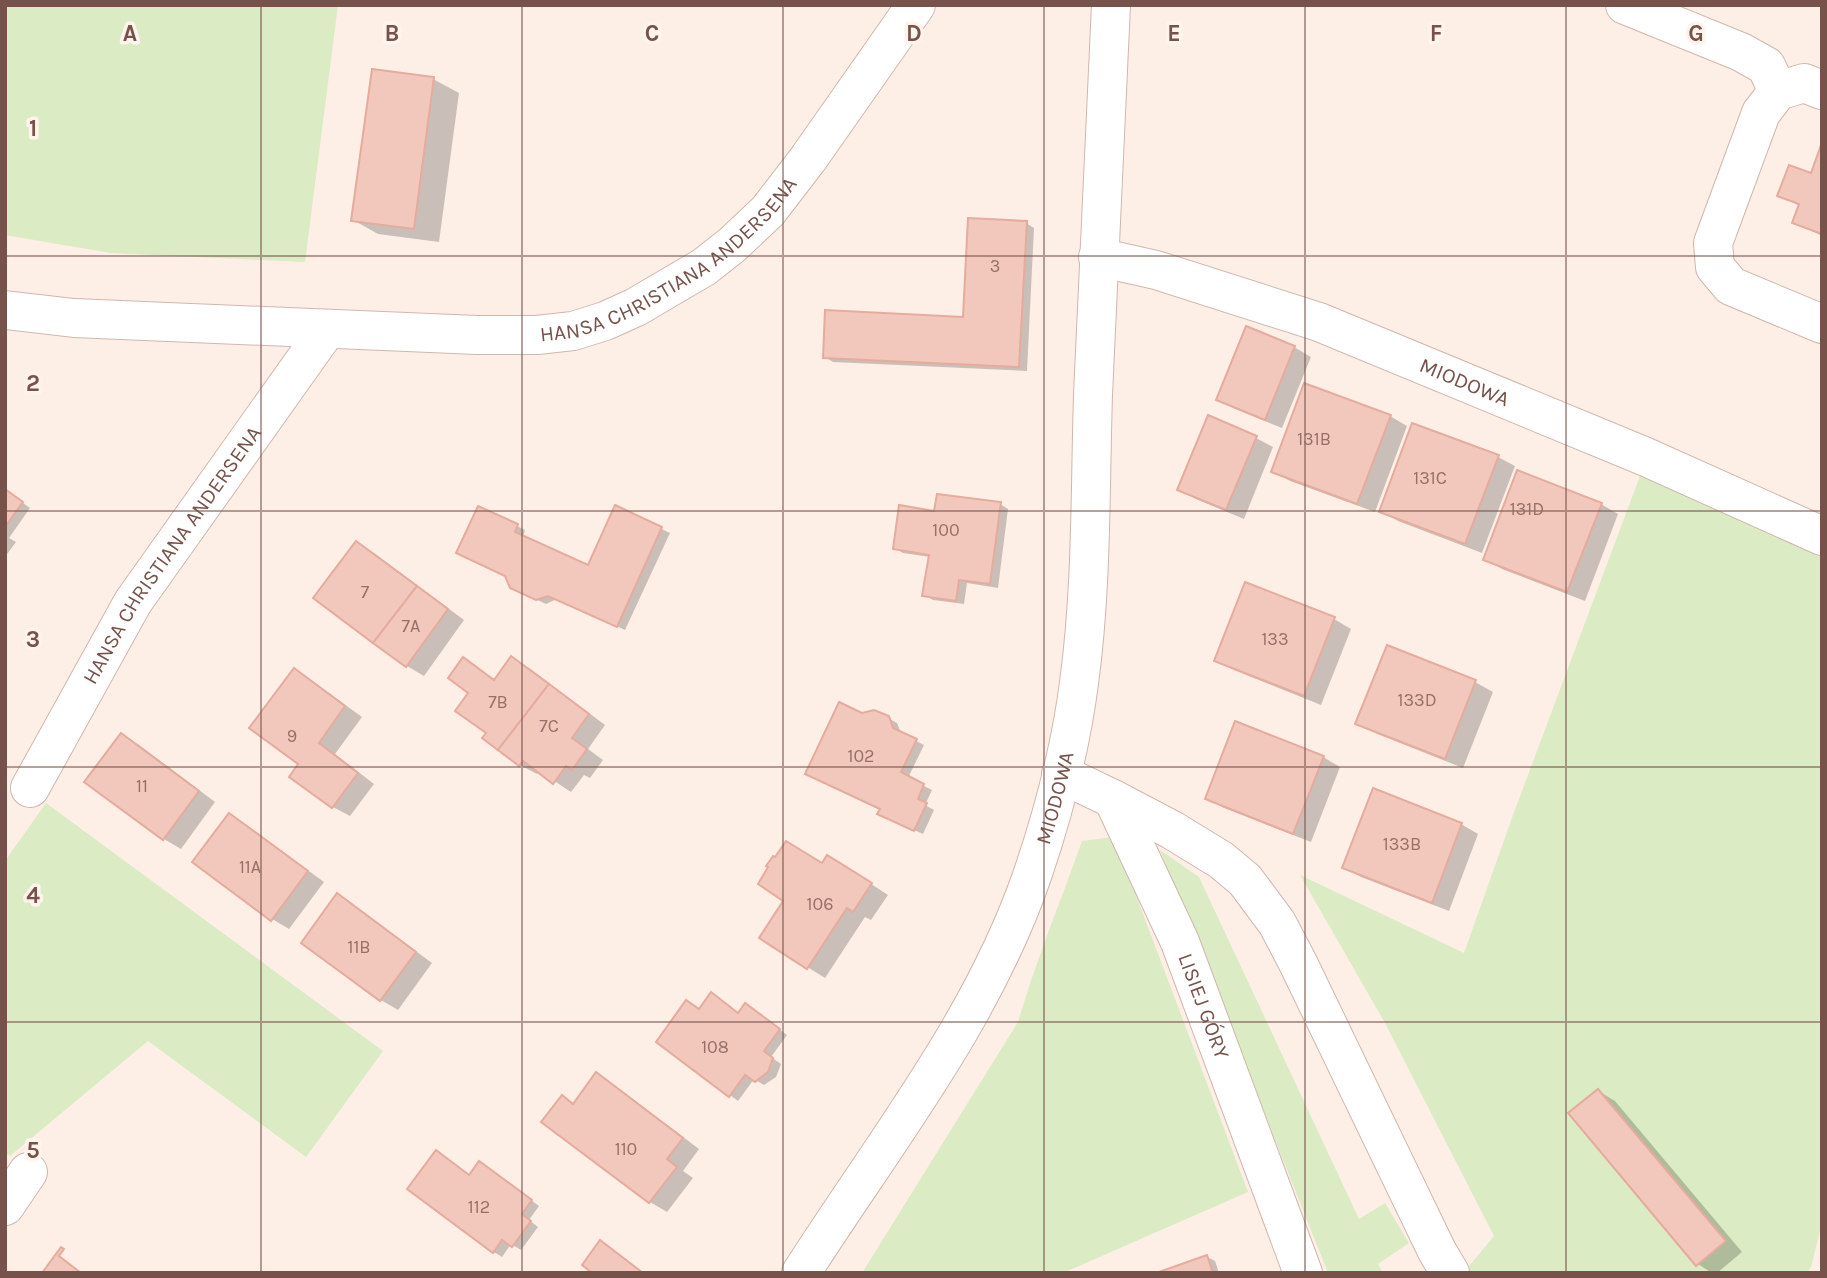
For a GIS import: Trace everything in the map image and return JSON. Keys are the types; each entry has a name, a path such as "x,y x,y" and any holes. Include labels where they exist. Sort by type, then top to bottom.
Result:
{"street":[{"name":"HANSA CHRISTIANA ANDERSENA","path":"5,310 74,318 464,335 537,335 573,331 605,321 636,307 704,267 768,211 808,159 916,5"},
{"name":"MIODOWA","path":"801,1273 918,1098 995,965 1033,873 1061,774 1075,713 1087,609 1098,257 1111,5"},
{"path":"1625,5 1741,52 1766,66 1778,91"},
{"path":"1822,90 1804,83 1778,91 1761,113 1713,243 1715,267 1731,286 1822,324"},
{"name":"MIODOWA","path":"1098,257 1156,270 1319,322 1646,457 1822,536"},
{"name":"HANSA CHRISTIANA ANDERSENA","path":"30,788 133,602 327,329"},
{"path":"1061,774 1172,830 1221,860 1245,880 1277,923 1298,963 1450,1273"},
{"name":"LISIEJ GÓRY","path":"1113,799 1180,942 1303,1273"},
{"path":"5,1206 28,1172"}],"green space":[{"path":"5,5 338,5 305,262 111,253 5,235"},
{"path":"1640,476 1822,555 1822,1223 1811,1267 1807,1273 1467,1273 1465,1271 1494,1236 1385,1023 1300,875 1464,953"},
{"path":"46,803 383,1051 306,1157 148,1041 10,1156 5,1153 5,861"},
{"path":"1114,837 1248,1192 1063,1273 862,1273 1018,1022 1082,841"},
{"path":"1160,850 1199,877 1359,1219 1385,1203 1409,1243 1378,1264 1383,1273 1328,1273"}],"building":[{"path":"372,69 434,77 414,229 351,221"},
{"path":"1821,145 1822,234 1792,223 1799,204 1777,196 1789,165 1811,173"},
{"path":"968,218 1027,221 1019,367 823,358 825,310 963,317"},
{"path":"1246,326 1295,346 1265,420 1216,400"},
{"path":"1304,383 1391,415 1357,504 1271,472"},
{"path":"1208,415 1257,436 1226,510 1177,490"},
{"path":"1412,423 1499,455 1465,544 1379,512"},
{"path":"1517,470 1602,503 1567,592 1483,560"},
{"path":"5,489 23,502 5,527"},
{"path":"937,494 1001,502 990,584 959,580 956,601 922,596 929,555 893,549 899,505 934,511"},
{"path":"615,505 662,527 617,627 548,596 536,600 510,588 505,576 456,553 478,506 518,524 515,532 588,565"},
{"path":"356,541 417,586 373,643 313,598"},
{"path":"1245,582 1335,617 1304,696 1214,661"},
{"path":"417,586 448,609 406,667 373,643"},
{"path":"1387,645 1476,680 1445,759 1355,724"},
{"path":"511,656 549,684 498,750 482,738 486,733 455,711 468,693 448,678 463,657 494,680"},
{"path":"294,668 345,706 319,743 358,773 332,808 289,777 298,764 249,728"},
{"path":"549,684 589,714 572,738 587,749 572,770 566,766 553,784 523,761 519,766 498,750"},
{"path":"839,702 862,713 874,710 889,716 893,728 917,739 901,772 924,784 918,799 927,803 914,831 877,814 880,809 805,774"},
{"path":"1235,721 1324,756 1293,834 1205,799"},
{"path":"121,733 199,791 163,840 84,782"},
{"path":"1373,788 1462,823 1432,903 1342,868"},
{"path":"229,813 308,871 271,921 192,862"},
{"path":"786,841 822,863 827,855 872,883 853,912 847,908 807,969 759,938 783,901 758,884 768,867 766,866"},
{"path":"337,893 416,952 380,1001 301,943"},
{"path":"711,992 738,1013 745,1003 780,1029 764,1051 773,1058 768,1072 755,1082 745,1075 729,1097 656,1042 686,1000 699,1009"},
{"path":"596,1072 683,1138 667,1159 677,1167 649,1203 541,1122 562,1095 573,1104"},
{"path":"1598,1089 1726,1241 1696,1266 1568,1113"},
{"path":"436,1150 469,1175 479,1161 532,1200 522,1214 531,1221 512,1247 502,1240 493,1253 407,1189"},
{"path":"600,1240 643,1273 592,1273 582,1265"},
{"path":"61,1247 64,1249 59,1256 81,1273 42,1273"},
{"path":"1207,1255 1213,1273 1156,1273"}]}
